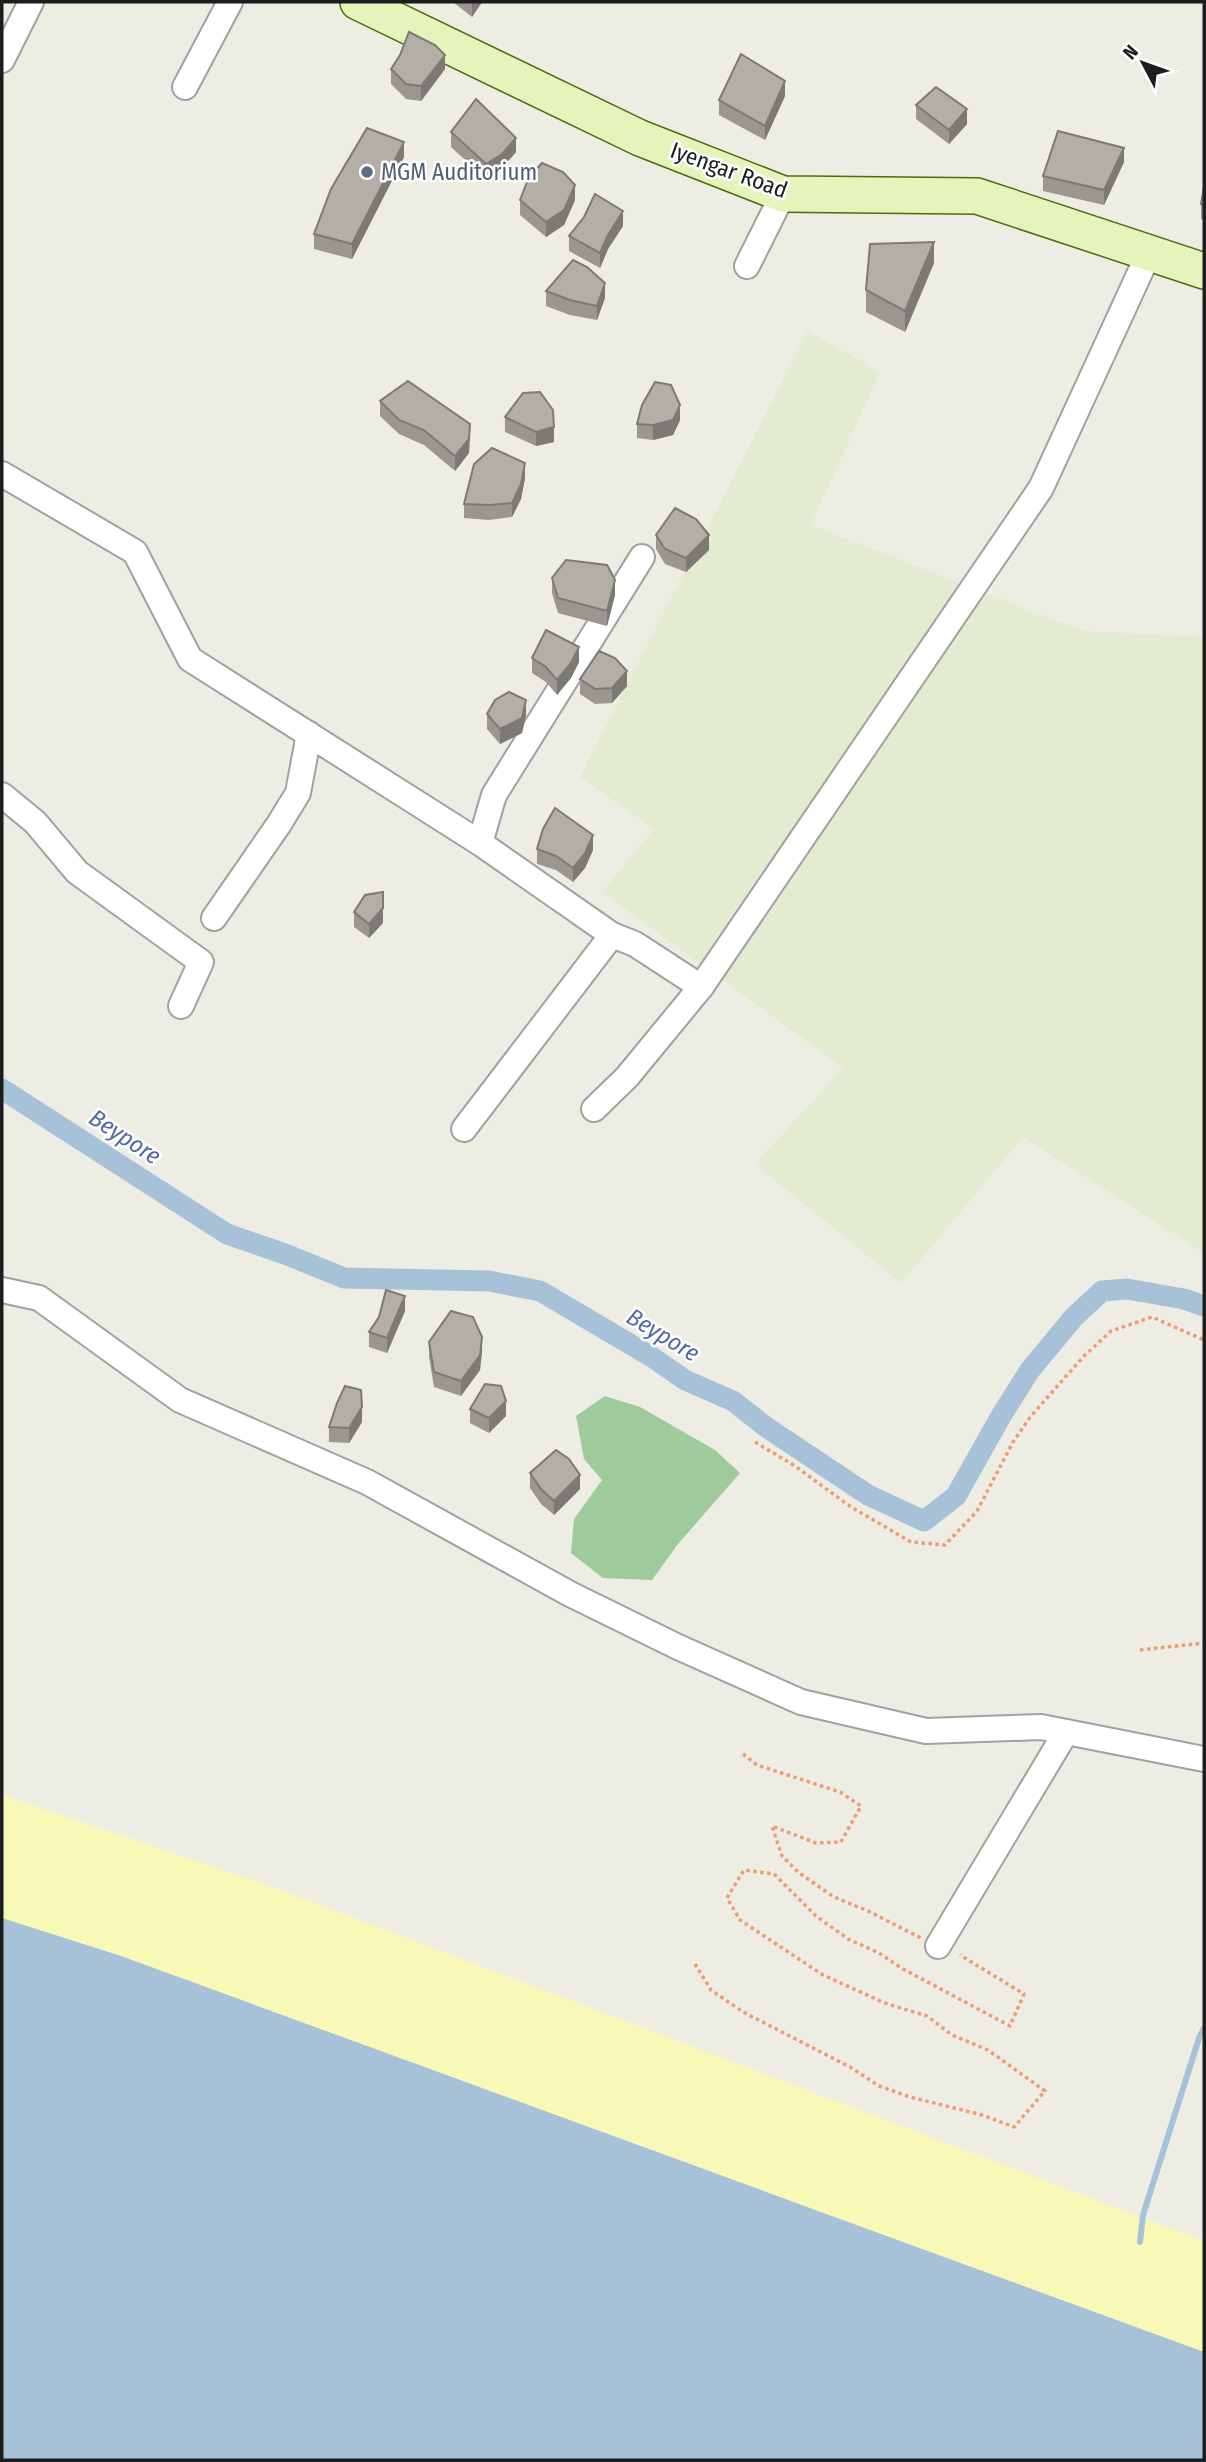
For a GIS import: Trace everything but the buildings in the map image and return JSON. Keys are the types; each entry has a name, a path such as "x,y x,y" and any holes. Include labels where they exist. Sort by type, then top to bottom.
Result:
{"main road":[{"name":"Iyengar Road","path":"358,2 640,138 783,194 977,196 1204,271"}],"street":[{"path":"2,60 31,2"},
{"path":"186,87 230,2"},
{"path":"747,266 783,194"},
{"path":"594,1110 627,1077 701,987 1041,488 1149,253"},
{"path":"2,474 135,552 190,660 480,843 612,935 635,944 701,987"},
{"path":"480,843 494,795 642,557"},
{"path":"214,918 298,793 309,734"},
{"path":"2,795 36,822 76,872 201,962 181,1006"},
{"path":"464,1129 612,935"},
{"path":"2,1290 38,1298 180,1400 367,1482 570,1594 678,1647 801,1702 926,1731 1041,1727 1204,1759"},
{"path":"938,1947 1066,1732"}],"path":[{"path":"755,1442 795,1466 851,1507 911,1542 946,1545 977,1511 1013,1442 1031,1416 1084,1356 1111,1331 1152,1317 1204,1340"},
{"path":"1140,1650 1204,1643"},
{"path":"695,1964 711,1990 743,2012 850,2067 879,2086 909,2098 982,2115 1014,2127 1045,2091 988,2050 952,2035 927,2016 887,2004 823,1975 740,1920 727,1898 744,1870 774,1874 816,1916 848,1939 879,1953 1010,2026 1024,1994 963,1956 938,1947 868,1911 834,1897 798,1872 782,1856 772,1826 816,1843 841,1842 861,1806 840,1792 757,1765 743,1754"}],"shaded area":[{"path":"808,331 880,372 811,525 1083,631 1204,637 1204,1253 1023,1137 901,1283 755,1164 843,1068 602,892 654,829 580,777"},
{"path":"605,1396 640,1407 715,1450 740,1473 678,1544 652,1580 603,1578 571,1553 574,1519 602,1480 584,1459 576,1416"}],"sand":[{"path":"2,1795 257,1881 1204,2241 1204,2352 121,1956 2,1918"}],"water":[{"path":"2,1918 121,1956 1204,2352 1204,2460 2,2460"}],"waterway":[{"name":"Beypore","path":"2,1089 227,1234 344,1278 489,1281 540,1291 652,1357 685,1380 733,1401 766,1427 868,1495 924,1521 956,1496 1030,1370 1074,1317 1102,1291 1127,1289 1184,1299 1204,1306"},
{"path":"1140,2242 1143,2215 1204,2028"}],"place":[{"name":"MGM Auditorium","path":"367,172"}]}
